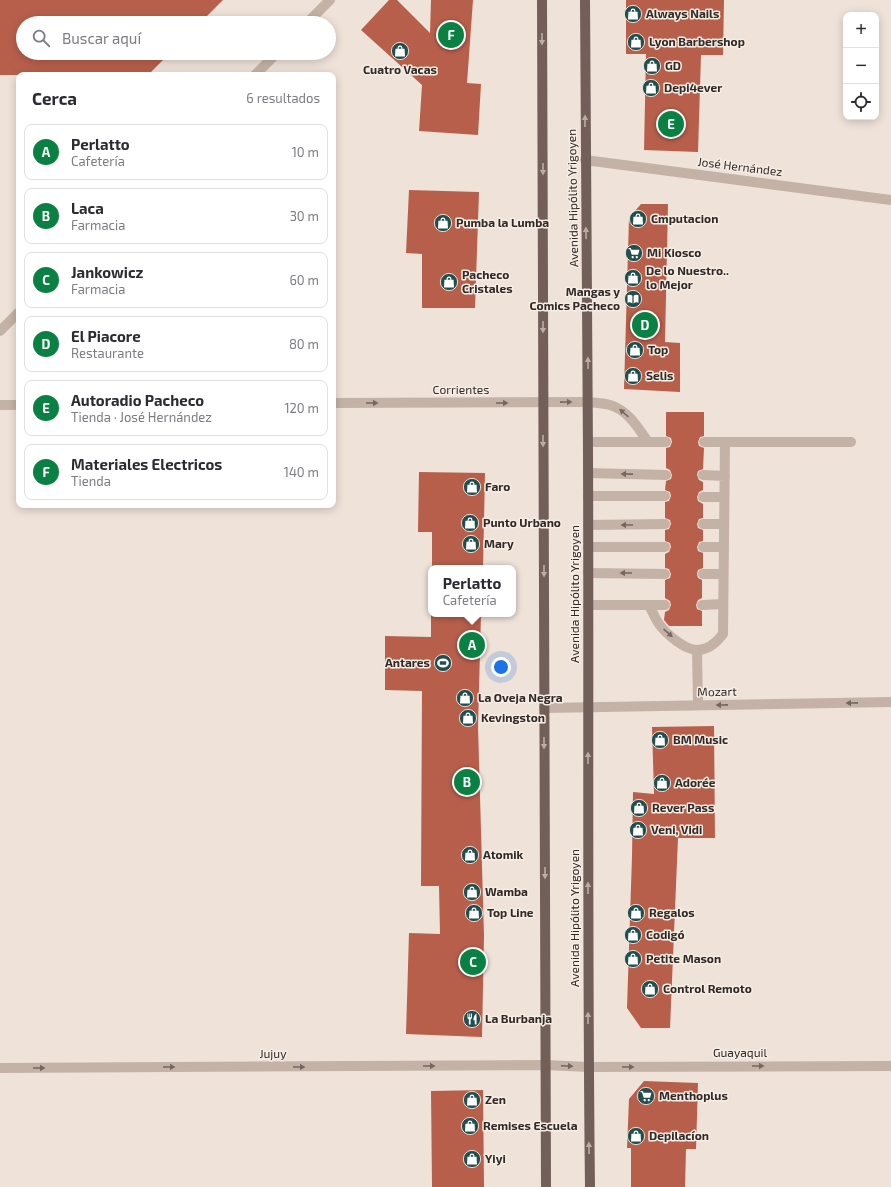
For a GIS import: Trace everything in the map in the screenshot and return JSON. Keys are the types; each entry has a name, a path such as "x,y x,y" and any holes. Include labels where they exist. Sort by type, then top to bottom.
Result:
{"main road":[{"path":"542,0 546,1187"},
{"name":"Avenida Hipólito Yrigoyen","path":"585,0 588,402 588,1067 590,1187"}],"street":[{"path":"314,16 330,0"},
{"path":"258,72 270,60"},
{"name":"José Hernández","path":"585,160 891,200"},
{"path":"0,331 16,315"},
{"name":"Corrientes","path":"336,403 588,402 609,404 627,414 648,442"},
{"path":"0,405 16,405"},
{"path":"588,442 666,442"},
{"path":"704,442 851,442"},
{"path":"649,605 659,624 667,634 687,647 698,650 718,641 723,634 725,442"},
{"path":"588,473 666,474"},
{"path":"703,475 725,476"},
{"path":"588,496 665,496"},
{"path":"703,497 724,497"},
{"path":"588,525 665,524"},
{"path":"703,524 724,524"},
{"path":"588,547 665,547"},
{"path":"703,547 724,547"},
{"path":"588,573 665,574"},
{"path":"703,574 723,574"},
{"path":"702,605 723,604"},
{"path":"588,605 665,605"},
{"path":"698,650 698,705"},
{"name":"Mozart","path":"544,708 588,706 891,702"},
{"name":"Jujuy","path":"0,1068 545,1065 588,1067"},
{"name":"Guayaquil","path":"588,1067 891,1066"}],"building":[{"path":"0,0 223,0 207,16 16,16 16,60 163,60 151,72 16,72 16,75 0,75"},
{"path":"389,0 397,0 430,33 431,0 473,0 467,83 481,84 478,135 419,131 422,85 361,30"},
{"path":"626,0 724,0 723,55 701,55 698,152 644,150 646,54 626,54"},
{"name":"Pumba la Lumba","path":"409,190 479,192 475,308 422,308 422,254 406,253"},
{"path":"641,204 668,204 665,342 680,343 680,392 624,389 629,218"},
{"path":"666,412 704,412 704,436 700,437 698,442 699,446 704,448 703,469 698,471 697,475 699,480 703,482 703,490 699,492 697,497 698,501 703,504 703,518 699,519 697,524 698,528 703,530 703,541 699,542 697,547 698,551 703,553 703,568 698,570 697,574 698,578 702,580 702,598 698,600 696,605 697,609 702,611 702,626 669,626 664,620 665,612 669,610 671,605 670,601 665,598 665,580 670,578 671,574 669,569 665,568 665,554 669,552 671,547 670,543 665,541 665,530 669,529 671,524 670,520 665,518 665,502 669,501 671,496 670,492 665,490 666,481 671,479 672,475 670,470 666,468 666,448 670,447 672,442 671,438 666,436"},
{"path":"419,472 485,473 483,565 432,565 432,532 418,532"},
{"path":"431,617 481,617 478,726 484,936 482,1037 406,1034 409,933 440,934 439,886 421,886 422,691 385,690 385,636 431,637"},
{"path":"714,726 715,838 678,838 670,1028 641,1028 627,1008 633,792 654,794 652,727"},
{"path":"644,1081 698,1083 696,1149 686,1149 685,1187 631,1187 631,1148 627,1148 629,1099"},
{"path":"483,1090 484,1187 432,1187 431,1091"}],"place":[{"name":"Always Nails","path":"633,14"},
{"name":"Materiales Electricos","path":"451,35"},
{"name":"Lyon Barbershop","path":"636,42"},
{"name":"Cuatro Vacas","path":"400,51"},
{"name":"GD","path":"652,66"},
{"name":"Depi4ever","path":"651,88"},
{"name":"Autoradio Pacheco","path":"671,124"},
{"name":"Cmputacion","path":"638,219"},
{"name":"Pumba la Lumba","path":"443,223"},
{"name":"Mi Kiosco","path":"634,253"},
{"name":"De lo Nuestro.. lo Mejor","path":"633,278"},
{"name":"Pacheco Cristales","path":"449,282"},
{"name":"Mangas y Comics Pacheco","path":"633,299"},
{"name":"El Piacore","path":"645,325"},
{"name":"Top","path":"635,350"},
{"name":"Selis","path":"633,376"},
{"name":"Faro","path":"472,487"},
{"name":"Punto Urbano","path":"470,523"},
{"name":"Mary","path":"471,544"},
{"name":"Perlatto","path":"472,645"},
{"name":"Antares","path":"443,663"},
{"name":"La Oveja Negra","path":"465,698"},
{"name":"Kevingston","path":"468,718"},
{"name":"BM Music","path":"660,740"},
{"name":"Laca","path":"467,782"},
{"name":"Adorée","path":"662,783"},
{"name":"Rever Pass","path":"639,808"},
{"name":"Veni, Vidi","path":"638,830"},
{"name":"Atomik","path":"470,855"},
{"name":"Wamba","path":"472,892"},
{"name":"Top Line","path":"474,913"},
{"name":"Regalos","path":"636,913"},
{"name":"Codigó","path":"633,935"},
{"name":"Petite Mason","path":"633,959"},
{"name":"Jankowicz","path":"473,962"},
{"name":"Control Remoto","path":"650,989"},
{"name":"La Burbanja","path":"472,1019"},
{"name":"Menthoplus","path":"646,1096"},
{"name":"Zen","path":"472,1100"},
{"name":"Remises Escuela","path":"470,1126"},
{"name":"Depilacíon","path":"636,1136"},
{"name":"Yiyi","path":"472,1159"}]}
